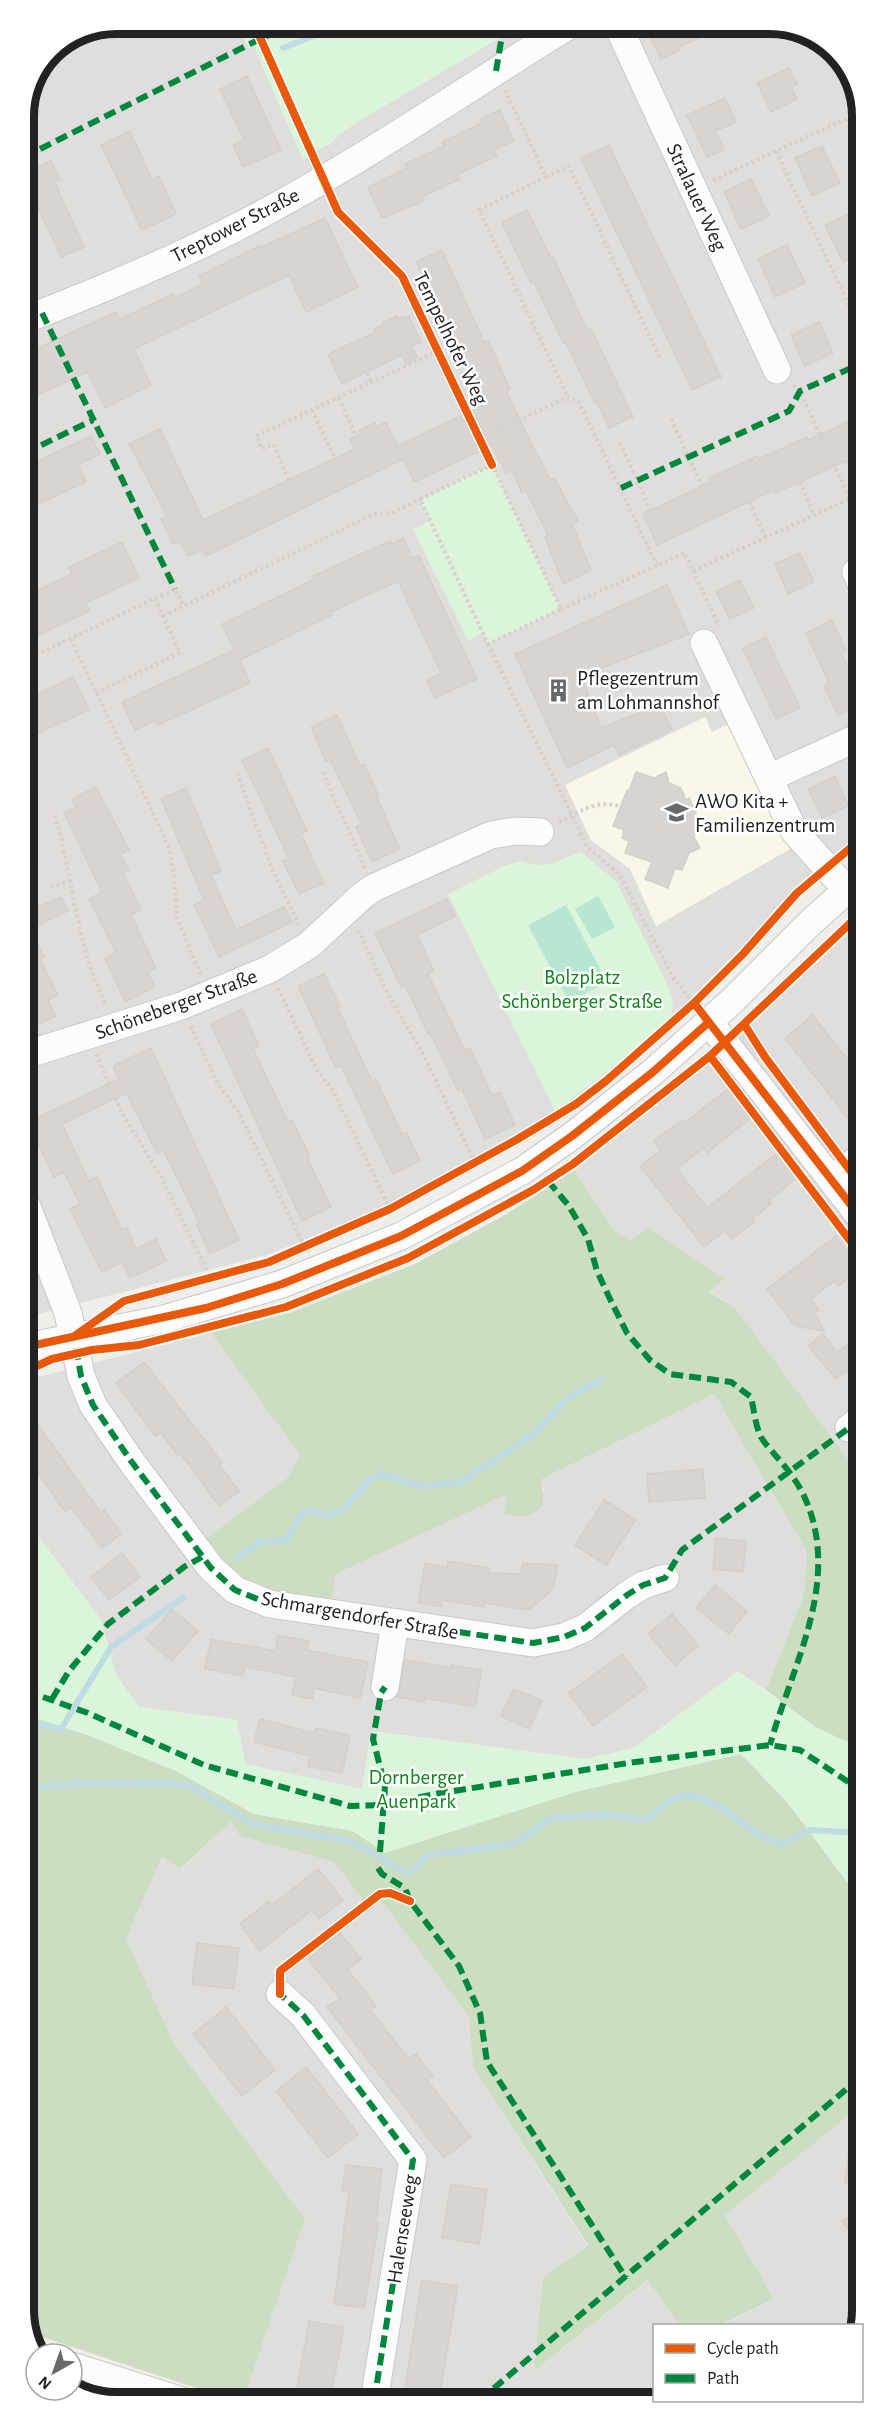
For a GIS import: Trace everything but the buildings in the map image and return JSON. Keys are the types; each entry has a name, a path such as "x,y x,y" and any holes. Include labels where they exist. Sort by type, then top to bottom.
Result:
{"street":[{"name":"Treptower Straße","path":"35,315 160,263 244,223 322,179 555,35"},
{"name":"Stralauer Weg","path":"622,35 777,370"},
{"path":"704,643 794,831 852,881"},
{"path":"769,778 852,740"},
{"name":"Schöneberger Straße","path":"35,1052 118,1028 181,1006 270,969 309,945 373,888 491,835 516,831 540,832"},
{"path":"34,1345 134,1326 206,1308 282,1284 401,1236 522,1171 564,1142 653,1072 701,1013 852,885"},
{"path":"701,1013 852,1206"},
{"path":"832,1179 852,1164"},
{"name":"Schmargendorfer Straße","path":"34,1226 68,1313 81,1376 93,1405 210,1568 235,1590 270,1604 533,1643 564,1637 585,1628 635,1590 665,1578"},
{"path":"385,1687 395,1623"},
{"name":"Halenseeweg","path":"280,1994 303,2015 412,2160 376,2391"},
{"path":"84,2370 149,2391"}],"path":[{"path":"496,71 546,177"},
{"path":"693,190 848,118 852,126"},
{"path":"776,151 852,312"},
{"path":"657,566 579,402 568,397 479,210 569,166 660,358"},
{"path":"289,480 273,444 262,449 256,436 438,351"},
{"path":"406,352 410,364"},
{"path":"777,370 800,392 822,439"},
{"path":"367,372 371,383"},
{"path":"480,439 568,397"},
{"path":"339,398 356,436"},
{"path":"312,410 335,458"},
{"path":"671,419 702,486"},
{"path":"620,443 651,511"},
{"path":"488,644 685,553 693,571 850,499 833,463"},
{"path":"163,616 372,515 394,512 492,465"},
{"path":"800,482 814,515"},
{"path":"420,499 588,848 620,875 674,979 701,1013"},
{"path":"749,502 766,538"},
{"path":"35,655 175,589 184,606"},
{"path":"96,693 180,653 155,599"},
{"path":"70,639 163,834 170,852 174,875 177,918 210,995"},
{"path":"323,772 373,888"},
{"path":"237,773 272,870 309,945"},
{"path":"540,832 598,803 610,803 624,808"},
{"path":"55,815 88,962 95,983 118,1028"},
{"path":"51,887 70,881"},
{"path":"348,909 389,996 422,1052 475,1162"},
{"path":"270,969 317,1070 335,1094 390,1209"},
{"path":"181,1006 216,1081 238,1111 304,1246"},
{"path":"88,1036 122,1113 159,1173 210,1277"},
{"path":"378,1868 380,1852"}],"shaded area":[{"path":"242,34 249,48 254,46 328,146 357,122 505,35 776,35 792,37 812,45 825,55 839,71 850,95 852,106 852,842 796,891 690,1002 550,1117 386,1206 267,1255 34,1315 35,111 37,95 43,80 51,67 75,45 106,35"},
{"path":"607,69 631,119 546,159 522,110"},
{"path":"730,372 751,417 630,473 609,428"},
{"path":"499,683 550,793 440,846 389,737"},
{"name":"AWO Kita + Familienzentrum","path":"705,717 712,732 733,722 792,848 656,926 630,869 591,840 565,785"},
{"path":"40,795 53,855 35,864 35,797"},
{"path":"488,853 499,855 504,866 459,888 451,871"},
{"path":"852,930 852,1465 736,1309 709,1290 724,1278 631,1241 615,1231 574,1171 700,1071"},
{"path":"211,1333 300,1455 288,1477 206,1538 219,1556 249,1580 330,1599 336,1574 508,1493 544,1491 542,1479 714,1394 807,1552 804,1594 766,1690 738,1671 634,1748 586,1759 372,1731 362,1789 245,1764 237,1720 139,1707 116,1675 101,1620 34,1531 34,1378"},
{"path":"231,1822 240,1836 334,1862 363,1900 383,1903 469,2017 473,2067 587,2245 543,2277 534,2371 649,2280 678,2324 653,2324 653,2392 246,2391 305,2219 175,2045 126,1939 162,1855 181,1869"},
{"path":"852,2113 851,2324 724,2324 774,2299 725,2215"}],"green space":[{"path":"242,34 505,35 357,122 303,160 254,47 249,48"},
{"path":"492,464 561,609 488,644 483,633 468,641 413,529 430,521 420,500"},
{"name":"Bolzplatz Schönberger Straße","path":"581,852 616,881 667,984 673,1002 671,1017 622,1060 555,1111 448,894 504,866 521,861 535,865 550,864"},
{"path":"598,896 615,927 592,939 575,909"},
{"path":"566,905 607,982 569,1002 528,925"},
{"path":"574,1171 615,1231 631,1241 648,1227 724,1279 709,1291 736,1309 852,1465 852,1744 815,1727 766,1690 804,1594 807,1552 714,1394 542,1479 543,1504 534,1513 525,1516 504,1514 507,1494 336,1574 331,1599 264,1589 236,1571 205,1539 288,1477 300,1455 211,1333 289,1313 415,1264 505,1215"},
{"name":"Dornberger Auenpark","path":"34,1531 101,1620 116,1675 139,1707 237,1720 245,1764 362,1789 371,1731 586,1759 634,1748 738,1671 815,1727 852,1744 852,1889 788,1803 741,1754 575,1792 385,1853 353,1831 255,1814 176,1771 85,1734 34,1718"},
{"path":"34,1718 85,1734 176,1771 254,1814 353,1831 385,1853 575,1792 741,1754 788,1803 852,1889 852,2113 725,2215 774,2299 722,2324 678,2324 648,2280 534,2371 543,2277 588,2245 473,2067 469,2017 383,1903 363,1900 334,1862 240,1836 231,1822 180,1869 162,1856 126,1939 175,2045 305,2219 246,2391 205,2391 84,2351 84,2342 57,2342 39,2336 37,2331 34,2310"}],"waterway":[{"path":"283,48 318,34"},
{"path":"237,1558 259,1542 287,1540 301,1514 311,1511 328,1515 345,1509 369,1480 382,1474 423,1486 461,1482 535,1433 567,1398 602,1379"},
{"path":"34,1723 61,1729 111,1647 183,1598"},
{"path":"34,1787 74,1784 170,1783 193,1787 253,1824 351,1841 409,1874 428,1855 514,1844 552,1818 606,1815 646,1819 675,1798 690,1795 713,1803 756,1833 781,1844 810,1830 852,1832"}],"marked path":[{"path":"35,152 271,34"},
{"path":"496,71 502,35"},
{"path":"42,313 175,589"},
{"path":"621,488 789,411 800,391 852,368"},
{"path":"35,448 93,420"},
{"path":"548,1181 569,1206 588,1239 597,1271 627,1333 650,1360 670,1374 731,1382 751,1397 761,1437 791,1474 804,1496 815,1528 818,1559 816,1591 801,1653 770,1745"},
{"path":"76,1348 81,1376 93,1405 131,1461 211,1568 235,1590 270,1604 533,1643 564,1637 585,1628 627,1595 643,1585 665,1578 682,1550 849,1428"},
{"path":"52,1699 69,1671 108,1624 184,1567 202,1557"},
{"path":"380,1852 385,1786 373,1739 381,1693 385,1687"},
{"path":"34,1694 88,1713 204,1765 350,1806 384,1805 435,1794 628,1763 770,1745 800,1750 852,1784"},
{"path":"378,1868 382,1874 405,1888 410,1901 459,1966 480,2013 487,2062 626,2278"},
{"path":"280,1989 280,1994 303,2015 413,2160 376,2391"},
{"path":"490,2392 852,2084"}],"cycle path":[{"name":"Tempelhofer Weg","path":"259,34 338,212 402,276 492,465"},
{"path":"73,1337 124,1301 269,1262 390,1209 516,1140 576,1104 606,1081 694,1003 743,954 797,893 852,847"},
{"path":"34,1367 52,1359 92,1350 139,1345 286,1307 408,1258 533,1190 573,1164 710,1056 852,922"},
{"path":"694,1003 852,1206"},
{"path":"34,1345 206,1308 282,1284 401,1236 522,1171 572,1136 653,1072 709,1022"},
{"path":"744,1024 765,1057 852,1173"},
{"path":"710,1056 852,1243"},
{"path":"280,1994 280,1971 380,1894 390,1893 410,1901"}],"place":[{"name":"Pflegezentrum am Lohmannshof","path":"559,690"},
{"name":"AWO Kita + Familienzentrum","path":"677,813"}]}
